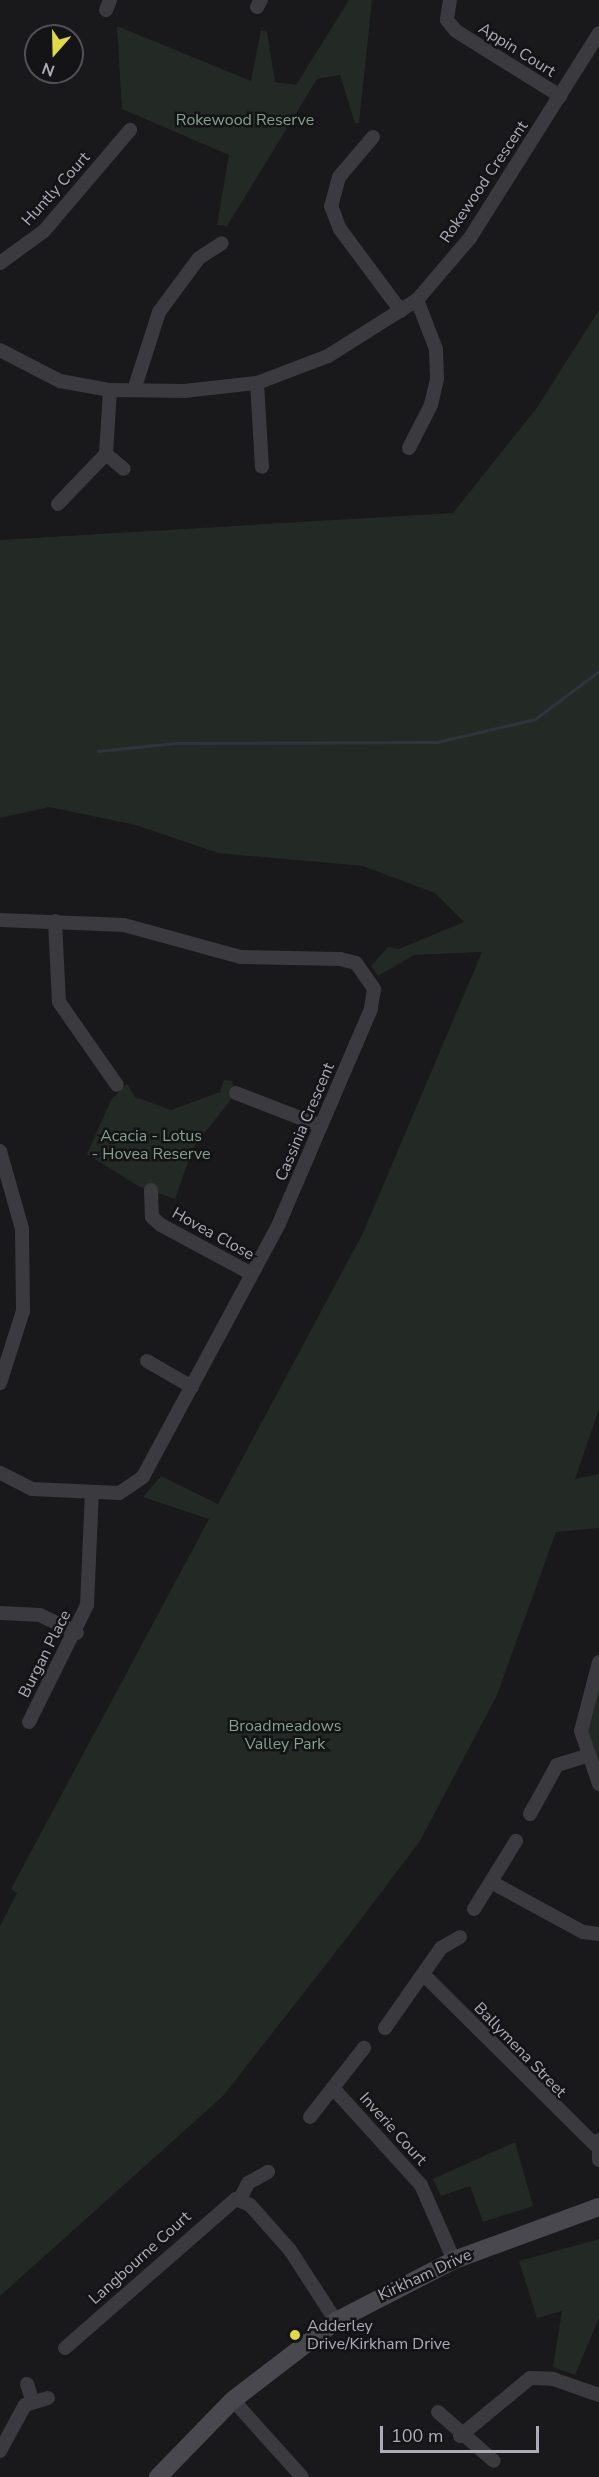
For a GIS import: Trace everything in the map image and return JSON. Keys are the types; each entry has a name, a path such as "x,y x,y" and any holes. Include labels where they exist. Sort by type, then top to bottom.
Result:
{"street":[{"name":"Appin Court","path":"450,0 447,20 456,31 560,96"},
{"name":"Rokewood Crescent","path":"1,354 60,381 110,390 257,383 328,356 417,300 470,238 599,33"},
{"name":"Huntly Court","path":"0,263 44,231 130,130"},
{"path":"373,137 339,177 331,206 340,229 401,311"},
{"path":"134,390 159,312 199,258 222,243"},
{"path":"409,448 431,405 437,379 436,349 417,300"},
{"path":"257,383 262,467"},
{"path":"58,504 106,454 110,390"},
{"path":"106,454 124,469"},
{"name":"Cassinia Crescent","path":"0,920 124,925 241,957 356,963 374,989 371,1009 321,1126 252,1274 138,1482 119,1493 32,1489 0,1473"},
{"path":"55,921 59,1002 117,1085"},
{"path":"236,1093 321,1126"},
{"path":"0,1151 22,1229 23,1276 23,1311 0,1383"},
{"name":"Hovea Close","path":"151,1190 152,1217 160,1225 252,1274"},
{"path":"147,1361 192,1387"},
{"name":"Burgan Place","path":"29,1722 77,1633 91,1576 92,1492"},
{"path":"0,1613 40,1615 77,1633"},
{"path":"599,1662 582,1710 586,1756 599,1784"},
{"path":"530,1814 557,1765 586,1756"},
{"path":"474,1909 493,1883 503,1854 516,1841"},
{"path":"493,1883 583,1932 599,1934"},
{"path":"385,2028 389,2015 424,1975 441,1948 460,1937"},
{"name":"Ballymena Street","path":"424,1975 597,2142"},
{"path":"310,2117 364,2048"},
{"name":"Inverie Court","path":"333,2088 421,2185 454,2260"},
{"path":"597,2142 599,2160"},
{"name":"Langbourne Court","path":"65,2348 224,2205 240,2199 248,2183 268,2172"},
{"path":"240,2199 290,2250 336,2321"},
{"name":"Kirkham Drive","path":"158,2477 233,2400 336,2321 454,2260 572,2222 599,2207"},
{"name":"Kirkham Drive","path":"572,2222 599,2221"},
{"path":"460,2436 530,2378 553,2379 599,2395"},
{"path":"27,2384 32,2399"},
{"path":"0,2451 18,2413 32,2399 48,2398"},
{"path":"233,2400 302,2477"},
{"path":"438,2412 460,2436 494,2461"}],"green space":[{"name":"Rokewood Reserve","path":"349,0 372,0 359,123 355,123 340,75 317,79 227,226 217,225 229,155 122,109 117,26 251,81 261,30 267,32 275,82 296,85"},
{"name":"Broadmeadows Valley Park","path":"599,310 599,1409 575,1479 599,1474 599,1528 556,1532 497,1695 420,1841 349,1935 223,2096 0,2296 0,1926 17,1893 11,1889 209,1519 143,1497 161,1476 218,1504 363,1233 482,952 414,955 378,976 371,966 388,947 399,949 464,922 435,893 363,866 218,853 136,825 49,807 0,818 0,540 453,513 536,409"},
{"name":"Acacia - Lotus - Hovea Reserve","path":"224,1080 232,1081 236,1093 193,1148 175,1199 140,1187 87,1154 111,1100 127,1084 135,1097 171,1110 220,1092"},
{"path":"599,1678 599,1771 586,1730"},
{"path":"515,2142 533,2206 483,2222 470,2186 441,2196 433,2179"},
{"path":"599,2239 599,2318 575,2375 553,2367 562,2311 537,2318 519,2261"}],"waterway":[{"path":"98,751 176,743 437,742 535,719 599,671"}],"place":[{"name":"Adderley Drive/Kirkham Drive","path":"295,2335"}]}
